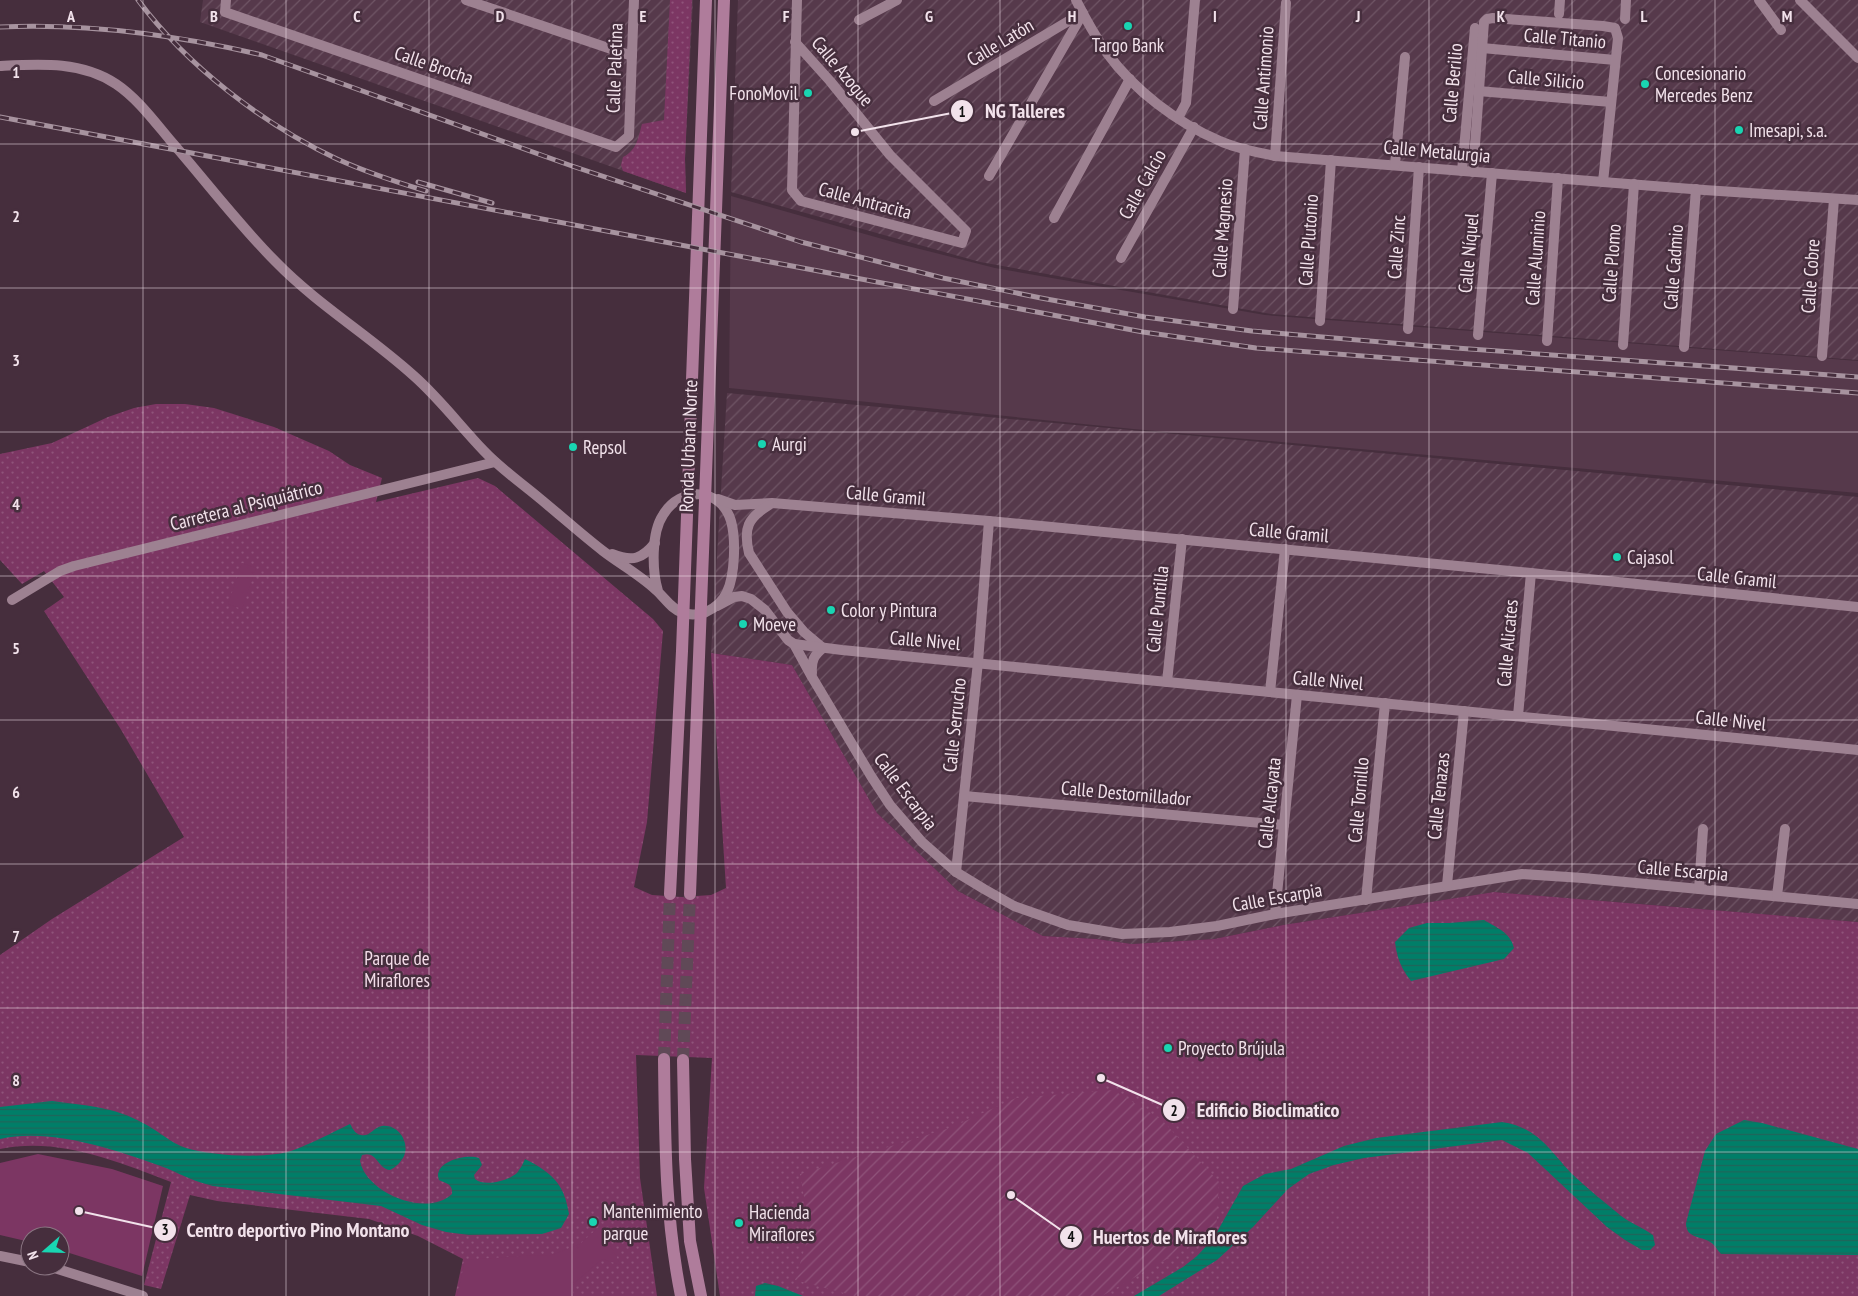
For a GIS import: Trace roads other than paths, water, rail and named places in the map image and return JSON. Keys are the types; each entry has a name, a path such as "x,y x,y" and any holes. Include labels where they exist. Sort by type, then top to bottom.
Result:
{"main road":[{"name":"Ronda Urbana Norte","path":"670,894 683,614 706,0"},
{"name":"Ronda Urbana Norte","path":"690,894 724,0"},
{"path":"664,1059 666,1175 670,1233 681,1296"},
{"path":"684,1060 685,1159 690,1240 701,1296"}],"street":[{"name":"Calle Brocha","path":"226,0 225,12 616,147 629,136"},
{"path":"466,0 632,56"},
{"name":"Calle Paletina","path":"629,136 634,0"},
{"name":"Calle Azogue","path":"797,0 795,42 830,81 890,156 966,231 962,243"},
{"path":"859,20 896,0"},
{"name":"Calle Metalurgia","path":"1076,0 1107,53 1130,79 1154,101 1178,118 1220,142 1245,149 1275,156 1858,200"},
{"path":"1178,118 1186,103 1195,0"},
{"path":"1559,14 1560,0"},
{"path":"1625,19 1626,0"},
{"path":"1759,0 1781,30"},
{"path":"1800,0 1858,58"},
{"name":"Calle Antimonio","path":"1275,156 1286,3"},
{"path":"989,176 1082,13"},
{"name":"Calle Latón","path":"934,102 1082,13"},
{"path":"1467,171 1478,91 1484,22 1492,18 1603,26 1617,30 1616,60 1603,182"},
{"name":"Calle Berilio","path":"1467,171 1474,28"},
{"name":"Calle Antracita","path":"795,42 792,190 800,202 962,243"},
{"name":"Calle Titanio","path":"1482,48 1616,60"},
{"path":"1395,165 1405,56"},
{"path":"0,66 46,64 88,70 119,86 128,93 195,168 245,229 276,262 312,295 416,377 495,462 600,548 658,591 670,605 683,614 702,614 717,606 727,592 734,555 731,522 726,509 717,499"},
{"path":"1054,218 1130,79"},
{"name":"Calle Silicio","path":"1478,91 1611,102"},
{"name":"Calle Calcio","path":"1122,258 1194,127"},
{"name":"Calle Magnesio","path":"1233,309 1245,149"},
{"name":"Calle Plutonio","path":"1320,321 1331,160"},
{"name":"Calle Zinc","path":"1408,329 1419,167"},
{"name":"Calle Níquel","path":"1478,335 1492,173"},
{"name":"Calle Aluminio","path":"1547,341 1558,178"},
{"name":"Calle Plomo","path":"1624,345 1634,184"},
{"name":"Calle Cadmio","path":"1684,347 1696,189"},
{"name":"Calle Cobre","path":"1822,356 1834,198"},
{"name":"Carretera al Psiquiátrico","path":"12,600 60,571 74,566 495,462"},
{"path":"658,591 653,568 655,543 662,515 676,501 687,494 705,493"},
{"name":"Calle Gramil","path":"705,493 735,505 772,503 989,521 1532,573 1858,607"},
{"path":"772,503 756,513 752,518 746,532 749,553 787,612 804,632 823,648 815,654 811,664 812,678"},
{"name":"Calle Serrucho","path":"956,872 978,662 989,521"},
{"name":"Calle Puntilla","path":"1167,682 1182,539"},
{"path":"600,548 619,556 633,559 647,553 655,543"},
{"path":"1270,692 1285,549"},
{"name":"Calle Alicates","path":"1518,716 1532,573"},
{"name":"Calle Escarpia","path":"717,606 734,597 742,596 751,598 765,610 788,640 794,644 870,776 890,805 922,842 956,872 1014,906 1068,925 1122,934 1170,932 1217,926 1275,914 1522,874 1858,904"},
{"name":"Calle Nivel","path":"794,644 1858,750"},
{"name":"Calle Alcayata","path":"1275,914 1298,695"},
{"name":"Calle Tornillo","path":"1366,900 1385,703"},
{"name":"Calle Tenazas","path":"1447,885 1464,711"},
{"name":"Calle Destornillador","path":"964,796 1284,825"},
{"path":"1698,889 1703,829"},
{"path":"1777,896 1785,829"},
{"path":"0,1256 20,1260"},
{"path":"70,1273 140,1295"}],"tunnel":[{"path":"664,1059 670,894"},
{"path":"683,1060 690,894"}],"railway":[{"path":"138,0 179,48 254,111 309,145 337,159 426,191"},
{"path":"0,27 66,27 132,32 165,36 262,55 572,166 801,242 943,278 1041,298 1145,317 1252,331 1428,346 1858,377"},
{"path":"0,117 1143,332 1256,348 1858,393"},
{"path":"418,182 492,203"}],"place":[{"name":"Targo Bank","path":"1128,26"},
{"name":"Concesionario Mercedes Benz","path":"1645,84"},
{"name":"FonoMovil","path":"808,93"},
{"name":"Imesapi, s.a.","path":"1739,130"},
{"name":"NG Talleres","path":"855,132"},
{"name":"Aurgi","path":"762,444"},
{"name":"Repsol","path":"573,447"},
{"name":"Cajasol","path":"1617,557"},
{"name":"Color y Pintura","path":"831,610"},
{"name":"Moeve","path":"743,624"},
{"name":"Proyecto Brújula","path":"1168,1048"},
{"name":"Edificio Bioclimatico","path":"1101,1078"},
{"name":"Huertos de Miraflores","path":"1011,1195"},
{"name":"Centro deportivo Pino Montano","path":"79,1211"},
{"name":"Mantenimiento parque","path":"593,1222"},
{"name":"Hacienda Miraflores","path":"739,1223"}],"park label":[{"name":"Parque de Miraflores","path":"397,969"}]}
